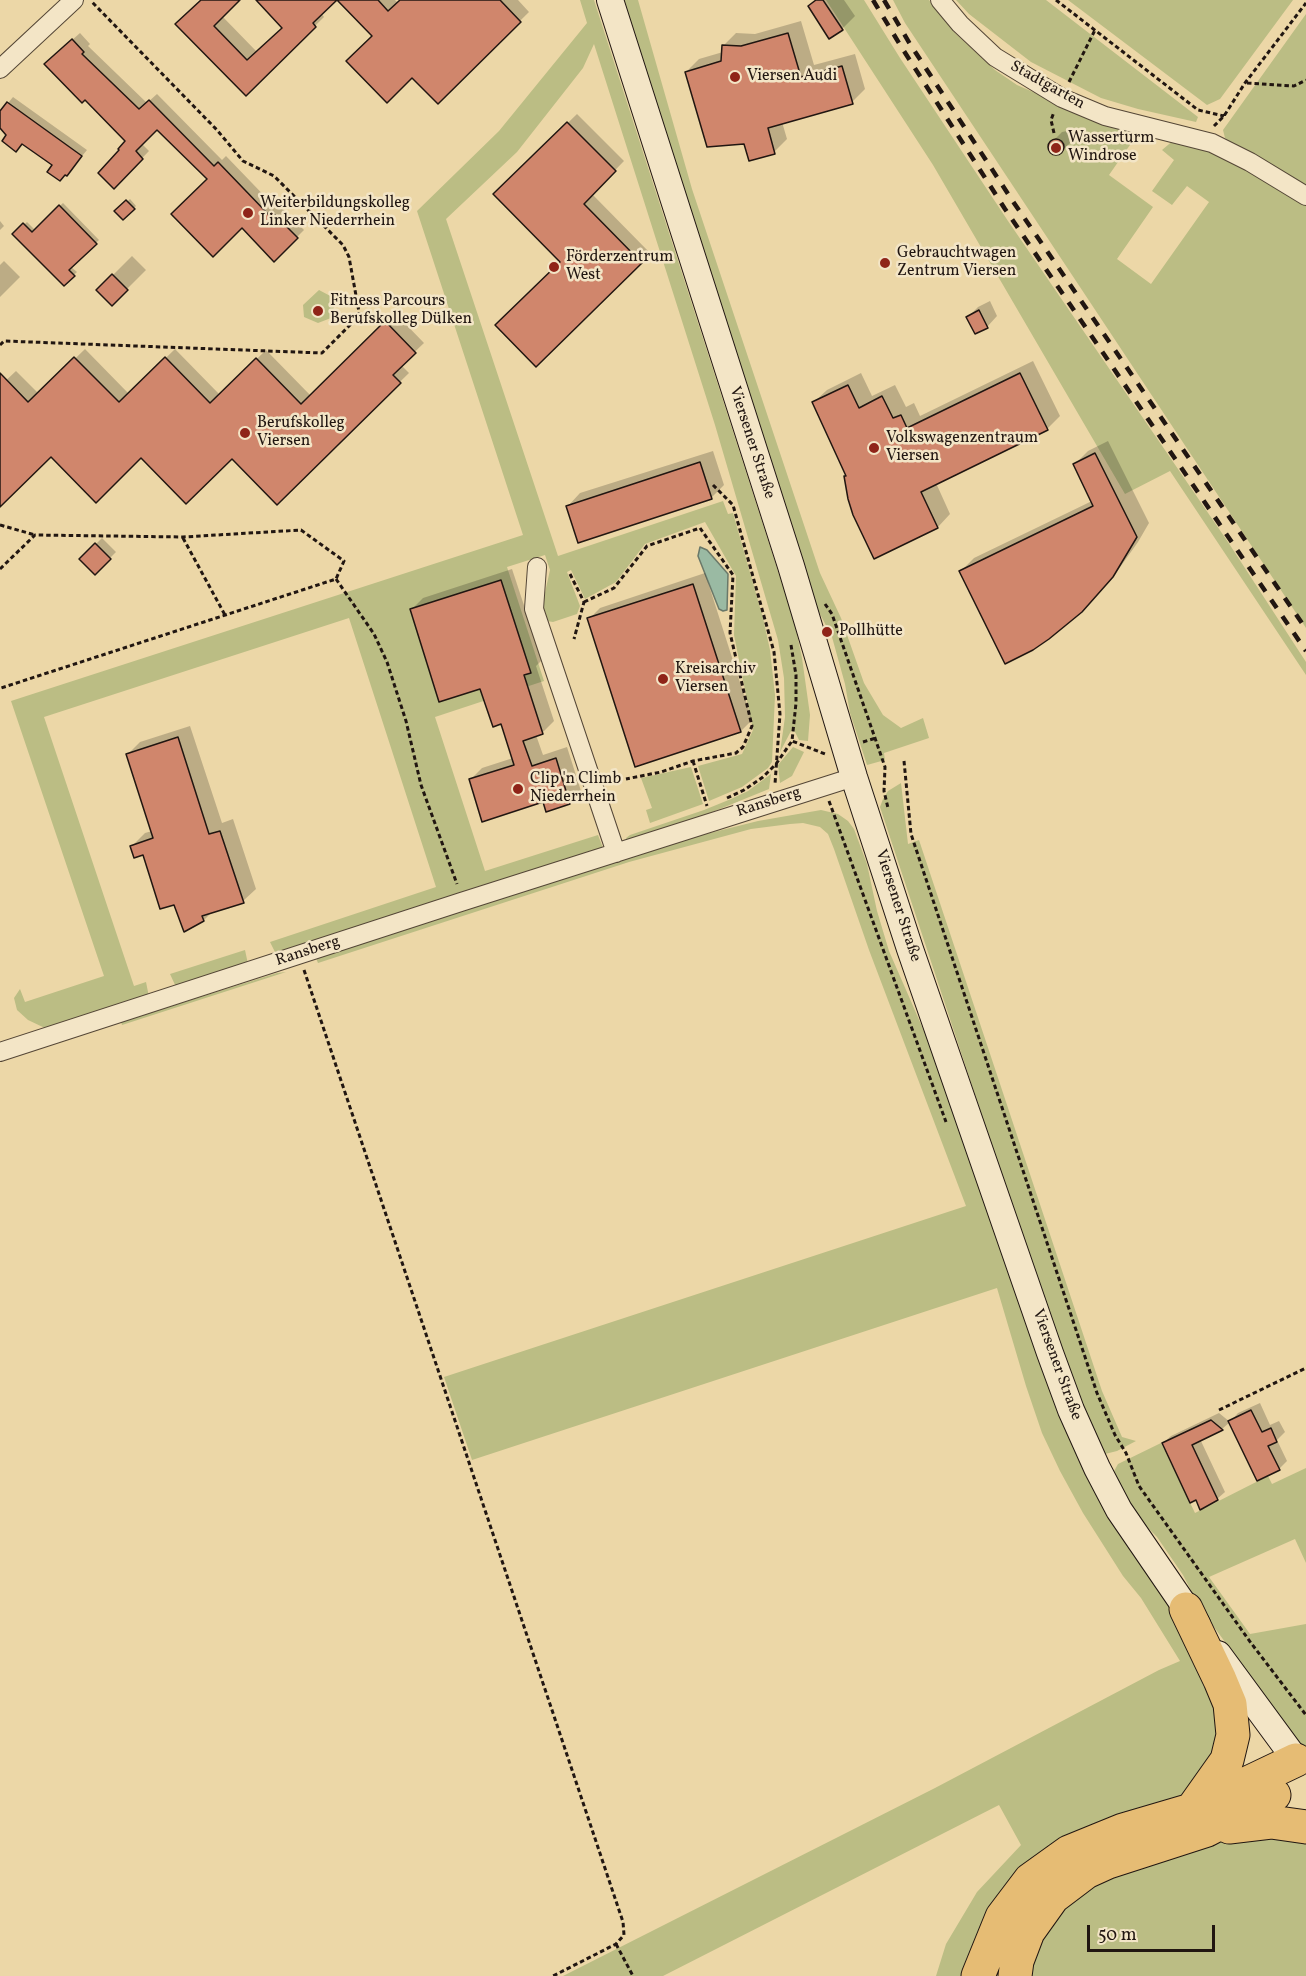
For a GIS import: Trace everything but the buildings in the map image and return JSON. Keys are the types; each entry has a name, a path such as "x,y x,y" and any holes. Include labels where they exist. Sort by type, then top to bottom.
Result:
{"highway":[{"path":"1186,1609 1230,1704 1233,1735 1227,1760 1199,1820"},
{"path":"1015,1976 1017,1961 1028,1932 1053,1897 1086,1872 1199,1820 1301,1768"},
{"path":"978,1976 1002,1917 1030,1881 1069,1852 1123,1830 1199,1820 1271,1822 1306,1827"}],"main road":[{"name":"Viersener Straße","path":"610,0 794,576 854,777 910,949 1071,1410 1119,1510 1186,1609 1301,1768"}],"street":[{"path":"0,69 74,0"},
{"name":"Stadtgarten","path":"940,0 960,24 995,57 1062,98 1105,116 1212,142 1306,196"},
{"path":"537,567 534,609 616,853"},
{"name":"Ransberg","path":"0,1052 854,777"}],"path":[{"path":"0,345 4,341 322,353 358,317 360,312 350,257 343,245 274,176 243,161 217,130 90,0"},
{"path":"1056,0 1198,110 1224,116"},
{"path":"1212,128 1224,116 1245,83 1306,3"},
{"path":"1245,83 1294,86 1306,80"},
{"path":"713,485 733,505 774,652 780,714 774,777 777,801"},
{"path":"0,525 35,535 183,537 301,530 344,561 336,579 1,688"},
{"path":"584,602 614,588 647,546 700,528 733,575 730,633 752,730 743,747 736,753 693,761 661,772 626,779"},
{"path":"0,569 35,535"},
{"path":"183,537 225,615"},
{"path":"570,574 584,602 574,639"},
{"path":"336,579 374,634 387,662 403,712 421,785 455,876 461,902"},
{"path":"821,597 832,614 885,766 884,791 888,812"},
{"path":"693,761 707,806"},
{"path":"904,761 911,834 1097,1393 1139,1486 1251,1643 1306,1715"},
{"path":"298,955 623,1922 624,1935 616,1944 553,1976"},
{"path":"1219,1410 1306,1368"},
{"path":"616,1944 633,1976"}],"green space":[{"path":"580,0 594,0 795,624 810,715 808,741 799,740 795,732 791,731 780,752 785,717 784,678 778,640 715,425 594,44 583,68 517,152 446,219 558,556 723,501 728,514 733,513 770,650 775,695 772,762 768,768 742,787 709,801 698,766 742,754 753,730 734,635 736,576 705,522 645,544 616,582 585,599 571,570 567,572 580,606 577,614 553,622 547,621 542,606 550,570 545,555 507,567 544,681 435,717 485,871 598,835 603,848 280,953 275,952 270,942 436,887 349,618 44,717 134,986 146,982 149,997 47,1029 28,1020 17,1010 14,998 20,989 25,1002 104,976 11,701 523,535 417,211 499,131 587,23"},
{"path":"622,0 638,0 692,189 820,573 841,618 864,683 883,715 901,728 923,718 929,738 884,753 885,760 867,765 850,713 845,684 832,637 810,595"},
{"path":"826,0 864,0 1008,221 1228,542 1306,662 1306,675 1170,471 1125,494 933,165"},
{"path":"893,0 929,0 955,33 995,70 1017,85 1105,123 1139,132 1109,175 1153,207 1117,259 1151,284 1209,202 1187,186 1172,205 1152,191 1174,160 1162,150 1175,139 1212,147 1306,204 1306,628 905,23"},
{"path":"956,0 1046,0 1198,117 1196,122 1101,98 1031,62 969,14"},
{"path":"1068,0 1293,0 1220,99 1207,105"},
{"path":"1306,14 1306,190 1235,146 1225,138 1223,130"},
{"name":"Fitness Parcours Berufskolleg Dülken","path":"319,290 336,299 331,318 318,323 304,317 303,305"},
{"path":"793,747 804,752 792,776 780,783 778,765"},
{"path":"691,767 703,804 650,823 646,810 652,808 641,778"},
{"path":"771,774 769,789 705,815 627,841 626,838 630,835 731,799 748,791"},
{"path":"901,783 908,844 919,840 1102,1391 1122,1437 1136,1441 1117,1451 1101,1455 1088,1437 880,807 888,791"},
{"path":"821,810 838,814 854,829 867,864 877,911 889,951 927,1038 990,1206 1180,1621 1225,1731 1190,1797 995,1904 979,1930 964,1976 936,1976 946,1944 977,1892 1021,1845 999,1805 663,1976 563,1976 1180,1661 1141,1598 1123,1576 1083,1513 1060,1471 1042,1433 997,1288 472,1460 444,1377 966,1206 869,950 834,849 828,834 820,827 803,823 751,829 629,862 318,963 316,958 698,836 758,821"},
{"path":"245,950 248,964 176,987 170,974"},
{"path":"286,972 122,1025 121,1022 277,973"},
{"path":"1161,1443 1195,1513 1268,1476 1272,1484 1306,1468 1306,1563 1295,1539 1209,1577 1250,1634 1306,1624 1306,1752 1200,1608 1183,1575 1115,1483 1113,1473 1118,1464"},
{"path":"1306,1835 1306,1976 1028,1976 1044,1931 1082,1890 1211,1838"}],"shaded area":[{"path":"700,547 707,550 728,574 727,610 719,609 698,556"}],"railway":[{"path":"873,0 1005,209 1306,651"},
{"path":"884,0 910,44 1014,203 1306,629"}],"place":[{"name":"Viersen Audi","path":"735,77"},
{"name":"Wasserturm Windrose","path":"1056,148"},
{"name":"Weiterbildungskolleg Linker Niederrhein","path":"248,213"},
{"name":"Gebrauchtwagen Zentrum Viersen","path":"885,263"},
{"name":"Förderzentrum West","path":"554,267"},
{"name":"Fitness Parcours Berufskolleg Dülken","path":"318,311"},
{"name":"Berufskolleg Viersen","path":"245,433"},
{"name":"Volkswagenzentraum Viersen","path":"874,448"},
{"name":"Pollhütte","path":"827,632"},
{"name":"Kreisarchiv Viersen","path":"663,679"},
{"name":"Clip 'n Climb Niederrhein","path":"518,789"}]}
